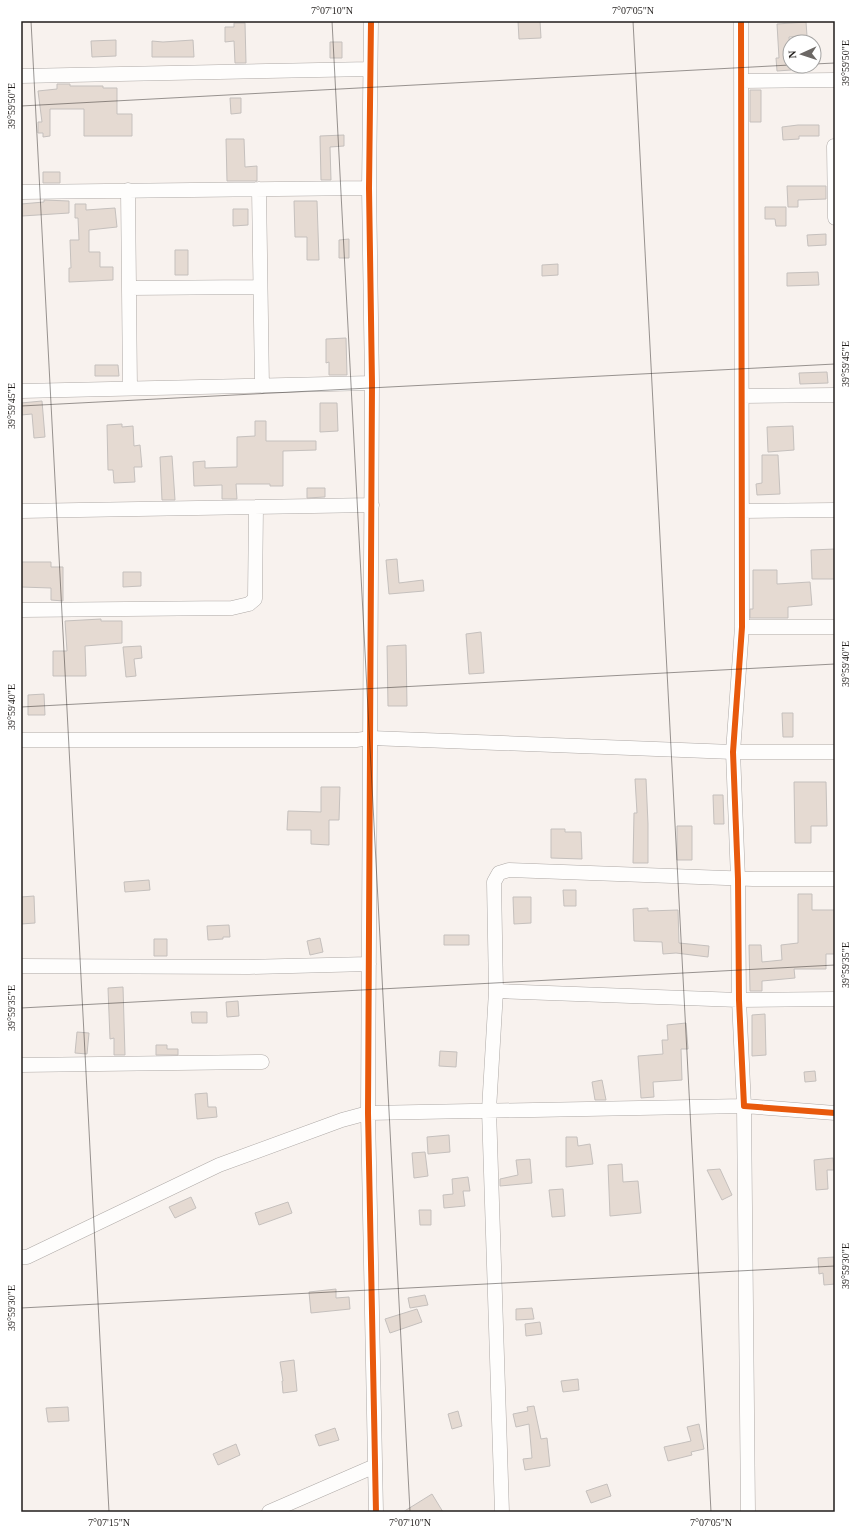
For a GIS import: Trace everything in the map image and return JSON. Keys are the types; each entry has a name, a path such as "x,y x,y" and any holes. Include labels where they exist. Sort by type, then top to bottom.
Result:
{"street":[{"path":"371,21 369,188 372,505 368,1113 376,1512"},
{"path":"741,21 742,627 734,752 738,879 739,1000 744,1106 748,1512"},
{"path":"21,76 370,69"},
{"path":"741,82 835,80"},
{"path":"834,146 835,218"},
{"path":"21,192 369,188"},
{"path":"259,189 262,386"},
{"path":"128,190 130,388"},
{"path":"129,288 260,287"},
{"path":"21,391 372,383"},
{"path":"742,396 835,395"},
{"path":"21,511 372,505"},
{"path":"21,610 232,608 249,604 255,599 256,507"},
{"path":"742,511 835,510"},
{"path":"742,627 835,627"},
{"path":"21,740 356,740 371,738 734,752 835,752"},
{"path":"502,1512 488,1110 496,990 494,882 499,874 509,870 738,879 835,879"},
{"path":"21,966 249,967 369,964"},
{"path":"496,990 739,1000 835,999"},
{"path":"21,1065 262,1062"},
{"path":"21,1257 27,1257 219,1165 342,1120 368,1113 744,1106 835,1113"},
{"path":"269,1512 375,1466"}],"building":[{"path":"518,21 540,21 541,38 519,39"},
{"path":"806,22 807,34 782,34 782,71 777,71 776,58 779,58 777,24"},
{"path":"234,23 245,23 246,63 235,63 234,41 225,42 225,27 234,27"},
{"path":"116,40 116,56 92,57 91,41"},
{"path":"193,40 194,57 152,57 152,41 163,42"},
{"path":"330,42 342,42 342,58 330,58"},
{"path":"57,84 117,88 117,114 132,114 132,136 84,136 84,109 50,109 50,136 43,137 43,133 38,133 38,122 42,122 38,91 57,89"},
{"path":"750,90 761,90 761,122 750,122"},
{"path":"230,98 241,98 241,113 231,114"},
{"path":"819,125 819,136 799,136 799,139 783,140 782,127"},
{"path":"344,135 344,146 330,147 331,180 321,180 320,136"},
{"path":"226,139 244,139 245,167 257,166 257,181 227,181"},
{"path":"43,172 60,172 60,183 43,183"},
{"path":"787,186 826,186 826,199 798,200 798,207 788,207"},
{"path":"44,200 69,201 69,213 22,216 21,204 44,202"},
{"path":"294,201 317,201 319,260 307,260 307,237 295,237"},
{"path":"75,204 86,204 86,210 115,208 117,227 89,230 89,252 100,252 100,267 113,267 113,280 69,282 69,268 71,268 70,240 79,240 78,218 75,218"},
{"path":"765,207 786,207 786,226 776,226 775,219 765,219"},
{"path":"233,209 248,209 248,225 233,226"},
{"path":"826,234 826,245 808,246 807,235"},
{"path":"349,239 349,258 339,258 339,240"},
{"path":"175,250 188,250 188,275 175,275"},
{"path":"558,264 558,275 542,276 542,265"},
{"path":"818,272 819,285 787,286 787,273"},
{"path":"346,338 347,375 329,375 329,362 326,363 326,339"},
{"path":"95,365 118,365 119,376 95,376"},
{"path":"827,372 828,383 800,384 799,373"},
{"path":"42,401 45,437 34,438 32,414 21,415 21,403"},
{"path":"320,403 337,403 338,431 320,432"},
{"path":"255,421 266,421 266,441 316,441 316,450 283,451 283,486 270,486 270,484 236,484 237,499 222,499 222,485 194,486 193,462 205,461 205,468 237,467 237,437 255,436"},
{"path":"122,424 122,427 133,426 134,446 140,445 142,467 134,467 135,482 114,483 113,470 108,470 107,425"},
{"path":"793,426 794,450 768,452 767,427"},
{"path":"762,455 778,455 780,494 757,495 756,484 762,483"},
{"path":"172,456 175,500 162,500 160,457"},
{"path":"307,488 325,488 325,497 307,498"},
{"path":"835,549 835,579 812,579 811,550"},
{"path":"397,559 399,583 423,580 424,591 389,594 386,560"},
{"path":"21,562 51,562 51,567 63,567 63,601 51,600 51,588 21,587"},
{"path":"753,570 777,570 777,584 810,582 812,605 788,607 788,618 750,618 750,609 753,609"},
{"path":"123,572 141,572 141,586 123,587"},
{"path":"101,619 101,621 122,621 122,643 85,646 86,676 53,676 53,651 67,651 65,621"},
{"path":"481,632 484,673 469,674 466,634"},
{"path":"406,645 407,706 388,706 387,646"},
{"path":"141,646 142,658 134,659 136,676 126,677 123,647"},
{"path":"44,694 45,715 28,715 28,695"},
{"path":"782,713 793,713 793,737 783,737"},
{"path":"635,779 646,779 648,863 633,863 634,813 637,813"},
{"path":"794,782 826,782 827,826 811,826 811,843 795,843"},
{"path":"321,787 340,787 339,820 329,820 329,845 311,844 311,830 287,830 288,811 321,812"},
{"path":"713,795 723,795 724,824 714,824"},
{"path":"677,826 692,826 692,860 677,860"},
{"path":"551,829 565,829 565,832 581,832 582,859 551,858"},
{"path":"149,880 150,890 125,892 124,882"},
{"path":"563,890 576,890 576,906 564,906"},
{"path":"798,894 812,894 812,910 835,910 835,954 826,954 826,969 794,969 795,978 762,981 762,991 750,991 749,945 761,945 762,962 782,960 781,945 798,943"},
{"path":"34,896 35,923 21,924 21,897"},
{"path":"513,897 531,897 531,923 514,924"},
{"path":"648,908 648,911 678,910 679,943 709,946 708,957 676,953 663,954 662,942 634,941 633,909"},
{"path":"229,925 230,937 208,940 207,926"},
{"path":"444,935 469,935 469,945 444,945"},
{"path":"320,938 323,952 310,955 307,941"},
{"path":"154,939 167,939 167,956 154,956"},
{"path":"123,987 125,1055 114,1055 114,1038 110,1039 108,988"},
{"path":"238,1001 239,1016 227,1017 226,1002"},
{"path":"191,1012 207,1012 207,1023 192,1023"},
{"path":"765,1014 766,1055 752,1056 752,1015"},
{"path":"686,1023 688,1049 681,1049 682,1080 653,1082 654,1097 641,1098 638,1056 663,1054 662,1040 668,1040 667,1025"},
{"path":"77,1032 89,1033 87,1054 75,1053"},
{"path":"156,1045 167,1045 167,1049 178,1049 178,1055 156,1055"},
{"path":"440,1051 457,1052 456,1067 439,1066"},
{"path":"815,1071 816,1081 805,1082 804,1072"},
{"path":"602,1080 606,1100 595,1100 592,1082"},
{"path":"207,1093 208,1107 216,1107 217,1117 197,1119 195,1094"},
{"path":"449,1135 450,1152 428,1154 427,1137"},
{"path":"566,1137 577,1137 578,1146 590,1144 593,1164 566,1167"},
{"path":"425,1152 428,1176 414,1178 412,1153"},
{"path":"833,1158 834,1170 827,1170 828,1189 816,1190 814,1160"},
{"path":"530,1159 532,1183 500,1186 500,1179 518,1175 516,1160"},
{"path":"622,1164 623,1182 638,1181 641,1213 610,1216 608,1165"},
{"path":"720,1169 732,1195 722,1200 707,1170"},
{"path":"468,1177 470,1191 463,1191 465,1206 444,1208 443,1195 453,1194 452,1179"},
{"path":"563,1189 565,1216 552,1217 549,1190"},
{"path":"191,1197 196,1208 175,1218 169,1207"},
{"path":"288,1202 292,1213 259,1225 255,1213"},
{"path":"419,1210 431,1210 431,1225 420,1225"},
{"path":"835,1257 835,1284 824,1285 823,1273 819,1274 818,1258"},
{"path":"336,1289 336,1298 349,1297 350,1309 311,1313 309,1292"},
{"path":"425,1295 428,1305 410,1308 408,1298"},
{"path":"532,1308 534,1319 516,1320 516,1309"},
{"path":"417,1309 422,1322 390,1333 385,1319"},
{"path":"540,1322 542,1334 526,1336 525,1324"},
{"path":"294,1360 297,1391 283,1393 280,1362"},
{"path":"578,1379 579,1390 563,1392 561,1381"},
{"path":"534,1406 541,1439 547,1438 550,1466 525,1470 523,1459 532,1458 529,1424 516,1427 513,1414 528,1411 527,1407"},
{"path":"68,1407 69,1421 48,1422 46,1408"},
{"path":"458,1411 462,1426 452,1429 448,1414"},
{"path":"699,1424 704,1449 691,1452 692,1455 668,1461 664,1447 691,1441 687,1427"},
{"path":"335,1428 339,1440 319,1446 315,1435"},
{"path":"236,1444 240,1455 218,1465 213,1454"},
{"path":"607,1484 611,1496 591,1503 586,1491"},
{"path":"432,1494 443,1512 403,1512"}],"cycle path":[{"path":"371,21 369,188 372,383 368,1113 376,1512"},
{"path":"741,21 742,627 733,752 738,879 739,1000 744,1106 835,1113"}]}
